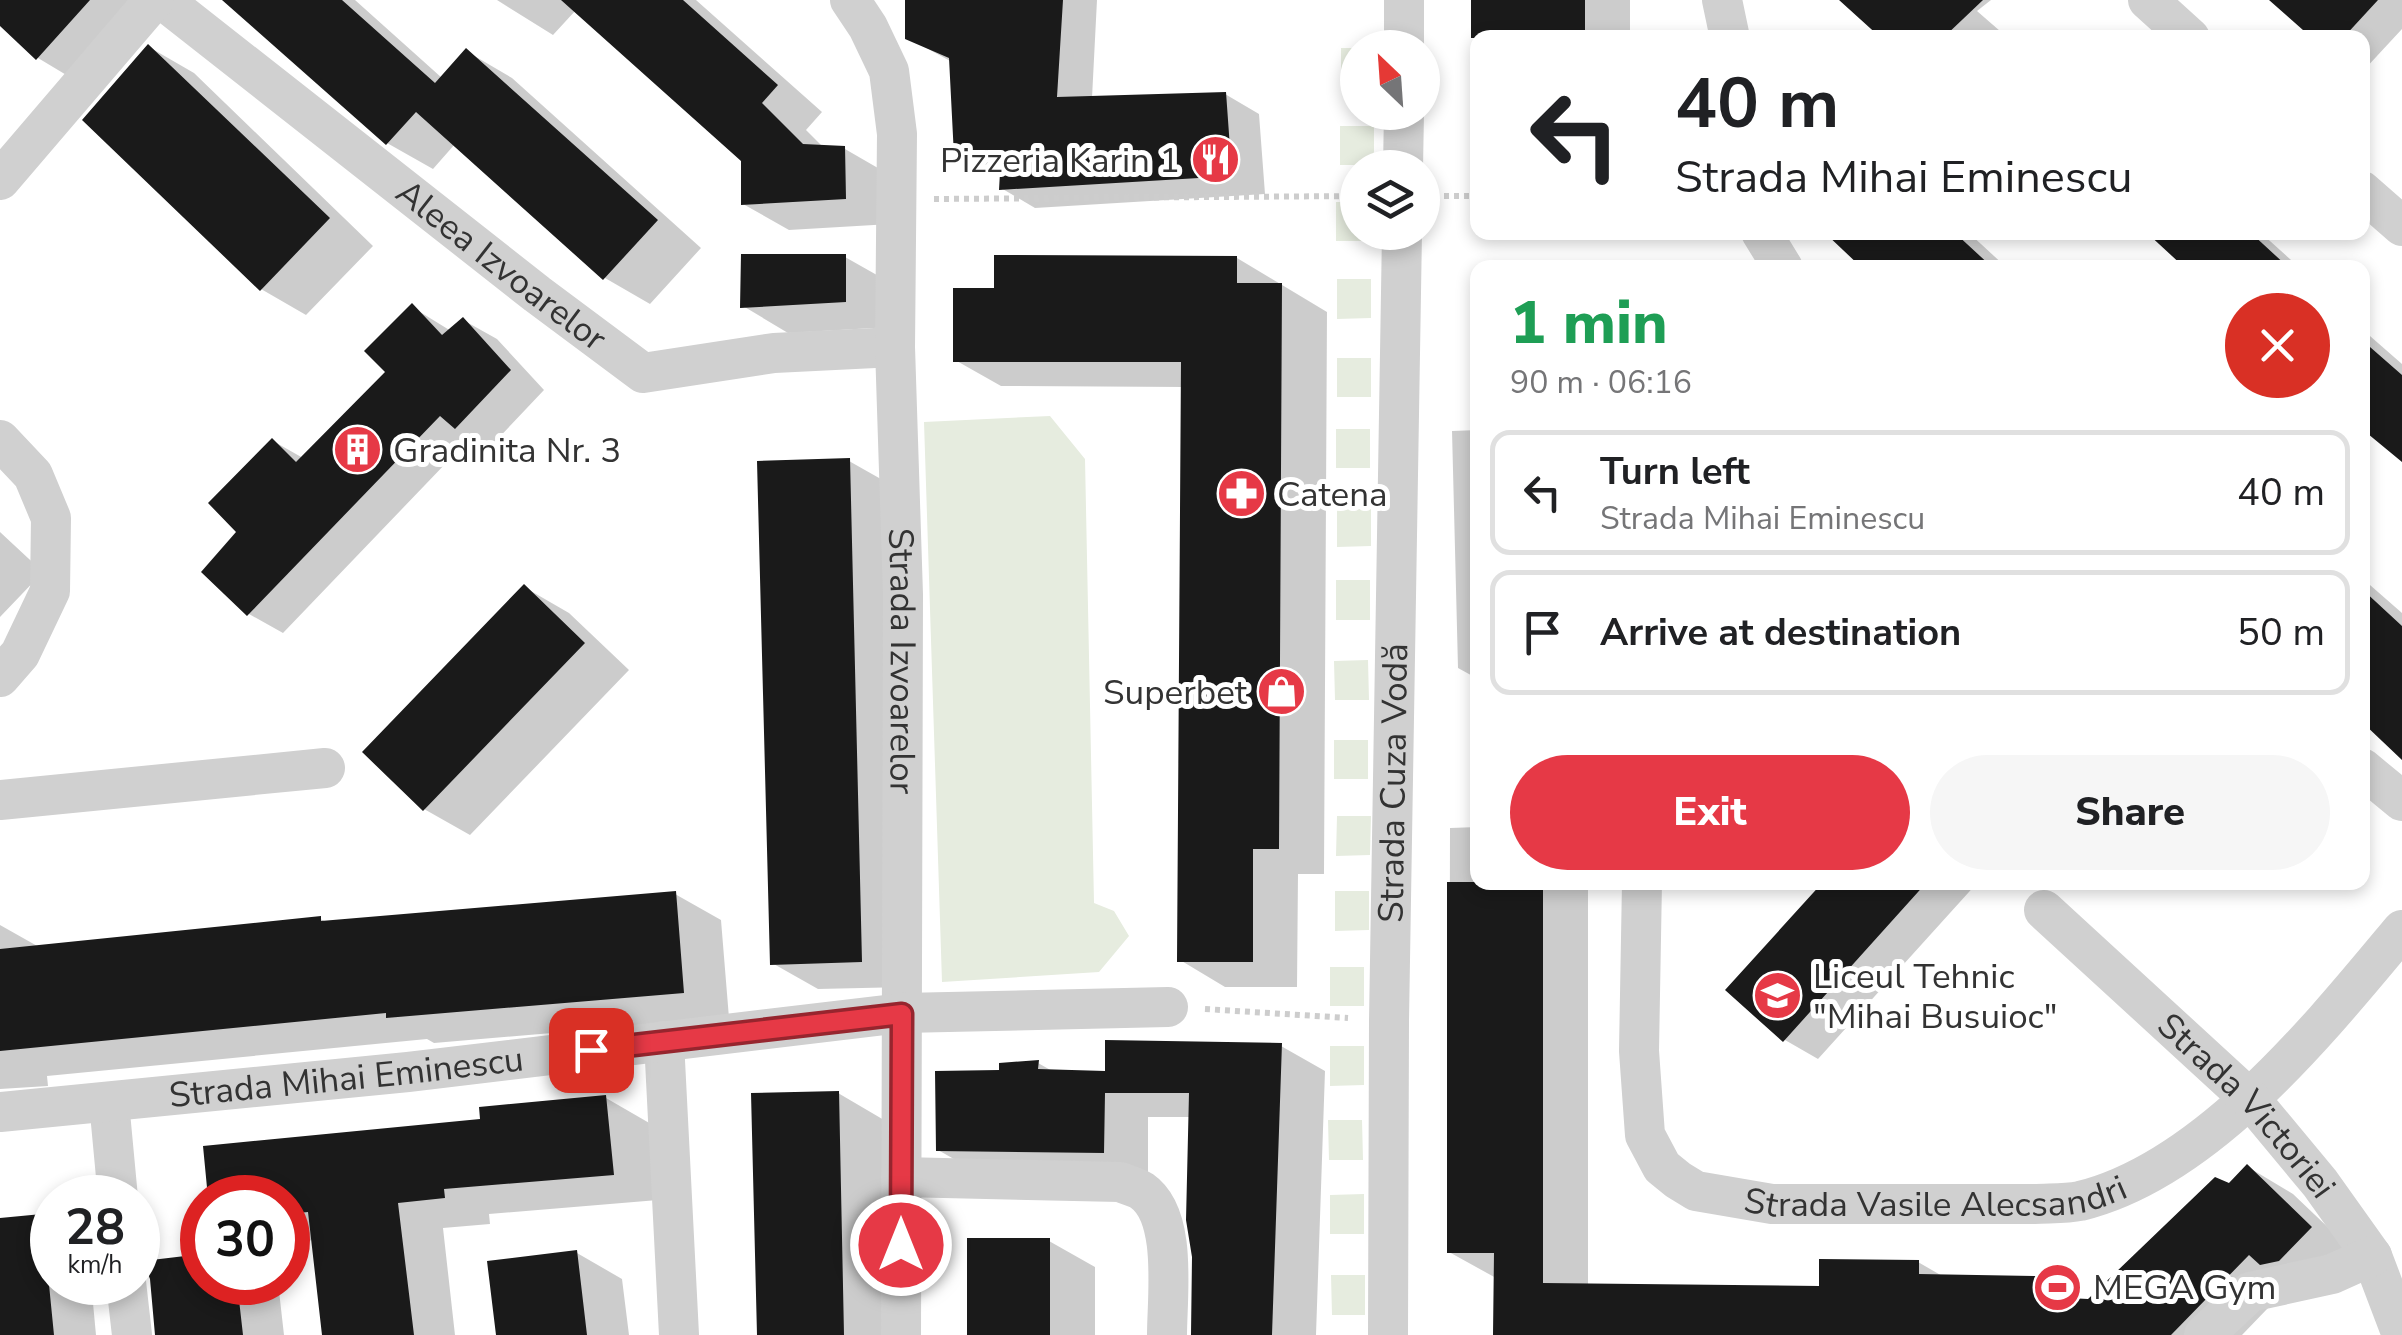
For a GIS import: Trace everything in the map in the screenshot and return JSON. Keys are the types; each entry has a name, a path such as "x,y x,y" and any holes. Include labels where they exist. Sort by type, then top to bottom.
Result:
{"street":[{"path":"0,180 154,0"},
{"name":"Aleea Izvoarelor","path":"163,0 643,373 774,354 895,347"},
{"name":"Strada Izvoarelor","path":"850,0 889,71 897,134 895,347 903,595 900,1335"},
{"path":"1404,0 1404,30"},
{"path":"1722,0 1728,30"},
{"path":"2148,0 2181,30"},
{"path":"2370,198 2402,226"},
{"name":"Strada Cuza Vodă","path":"1388,1335 1402,250"},
{"path":"0,440 33,475 50,518 50,591 20,654 0,677"},
{"path":"0,800 325,768"},
{"path":"2370,775 2402,801"},
{"name":"Strada Vasile Alecsandri","path":"1642,890 1639,1052 1645,1135 1662,1167 1696,1191 1772,1204 2075,1202 2132,1182 2185,1151 2252,1100 2402,930"},
{"name":"Strada Victoriei","path":"2044,910 2252,1100 2372,1256 2402,1335"},
{"name":"Strada Mihai Eminescu","path":"0,1112 408,1072 902,1014 1168,1007"},
{"path":"664,1042 679,1335"},
{"path":"109,1102 116,1175"},
{"path":"901,1177 1120,1182 1144,1192 1162,1216 1167,1242 1167,1335"},
{"path":"2204,1335 2250,1292 2332,1274 2372,1256"},
{"path":"129,1305 132,1335"}],"path":[{"path":"898,199 1340,196"},
{"path":"1440,196 1470,196"},
{"path":"1168,1007 1389,1021"}],"shaded area":[{"path":"1340,130 1374,130 1374,150 1340,150"},
{"path":"1336,202 1340,202 1340,241 1336,241"},
{"path":"1337,279 1371,279 1371,318 1337,319"},
{"path":"1337,358 1371,358 1371,397 1337,397"},
{"path":"1050,416 1085,459 1094,903 1114,911 1129,936 1099,972 942,982 924,422"},
{"path":"1336,429 1370,429 1370,468 1336,468"},
{"path":"1337,507 1371,507 1371,546 1337,547"},
{"path":"1336,580 1370,580 1370,620 1336,620"},
{"path":"1368,660 1369,700 1335,700 1334,661"},
{"path":"1334,740 1368,740 1368,779 1334,779"},
{"path":"1337,816 1371,816 1370,855 1336,856"},
{"path":"1335,891 1369,891 1369,930 1335,931"},
{"path":"1330,967 1364,967 1364,1006 1330,1006"},
{"path":"1330,1046 1364,1046 1364,1085 1330,1086"},
{"path":"1328,1120 1362,1120 1363,1160 1329,1160"},
{"path":"1364,1194 1364,1234 1330,1234 1330,1195"},
{"path":"1331,1275 1365,1275 1365,1315 1332,1315"}],"building":[{"path":"0,0 90,0 36,60 0,26"},
{"path":"222,0 342,0 435,83 466,48 658,220 603,280 416,112 386,145"},
{"path":"561,0 683,0 778,85 762,103 803,144 845,146 846,199 741,205 741,161"},
{"path":"905,0 1063,0 1057,97 1226,92 1232,176 999,190 1001,155 954,156 949,58 905,39"},
{"path":"1471,0 1585,0 1585,30 1471,30"},
{"path":"1839,0 1983,0 1951,30 1872,30"},
{"path":"2269,0 2378,0 2350,30 2303,30"},
{"path":"148,44 330,218 260,291 82,120"},
{"path":"1832,240 1963,240 1984,260 1854,260"},
{"path":"2155,240 2259,240 2280,260 2176,260"},
{"path":"741,254 846,254 846,302 740,308"},
{"path":"994,255 1237,256 1237,283 1282,283 1279,849 1253,849 1253,962 1177,962 1181,362 953,362 953,288 994,288"},
{"name":"Gradinita Nr. 3","path":"412,303 442,335 463,317 511,370 455,429 440,416 247,616 201,572 236,532 208,503 272,438 296,462 385,372 364,351"},
{"path":"2370,347 2402,375 2402,462 2370,436"},
{"path":"850,458 862,962 770,965 757,461"},
{"path":"524,584 585,643 423,811 362,752"},
{"path":"2370,596 2402,626 2402,760 2370,730"},
{"path":"1447,882 1470,882 1470,890 1543,890 1543,1283 1819,1286 1819,1259 1919,1260 1919,1274 2039,1276 2049,1297 2088,1299 2215,1177 2229,1183 2247,1164 2312,1227 2279,1261 2260,1265 2249,1255 2171,1335 1493,1335 1494,1253 1447,1253"},
{"path":"1816,890 1920,890 1783,1042 1725,990"},
{"path":"676,891 684,993 386,1018 386,1013 0,1051 0,949 321,916 321,921"},
{"path":"1105,1040 1282,1043 1272,1335 1191,1335 1192,1257 1186,1220 1189,1093 1105,1093 1104,1153 936,1151 935,1071 999,1070 999,1063 1039,1060 1038,1069 1105,1071"},
{"path":"839,1091 844,1335 757,1335 751,1093"},
{"path":"606,1095 614,1175 444,1189 445,1198 398,1203 414,1335 322,1335 310,1230 310,1175 206,1175 203,1146 480,1119 479,1107"},
{"path":"30,1215 30,1305 51,1305 54,1335 0,1335 0,1218"},
{"path":"967,1238 1050,1238 1050,1335 967,1335"},
{"path":"577,1250 587,1335 496,1335 487,1261"},
{"path":"180,1257 180,1305 240,1305 243,1335 155,1335 152,1305 160,1305 160,1259"}],"place":[{"name":"Pizzeria Karin 1","path":"1215,160"},
{"name":"Gradinita Nr. 3","path":"358,450"},
{"name":"Catena","path":"1242,494"},
{"name":"Superbet","path":"1282,692"},
{"name":"Liceul Tehnic \"Mihai Busuioc\"","path":"1778,996"},
{"name":"MEGA Gym","path":"2058,1287"}],"route":[{"path":"591,1050 902,1014 901,1245"}]}
